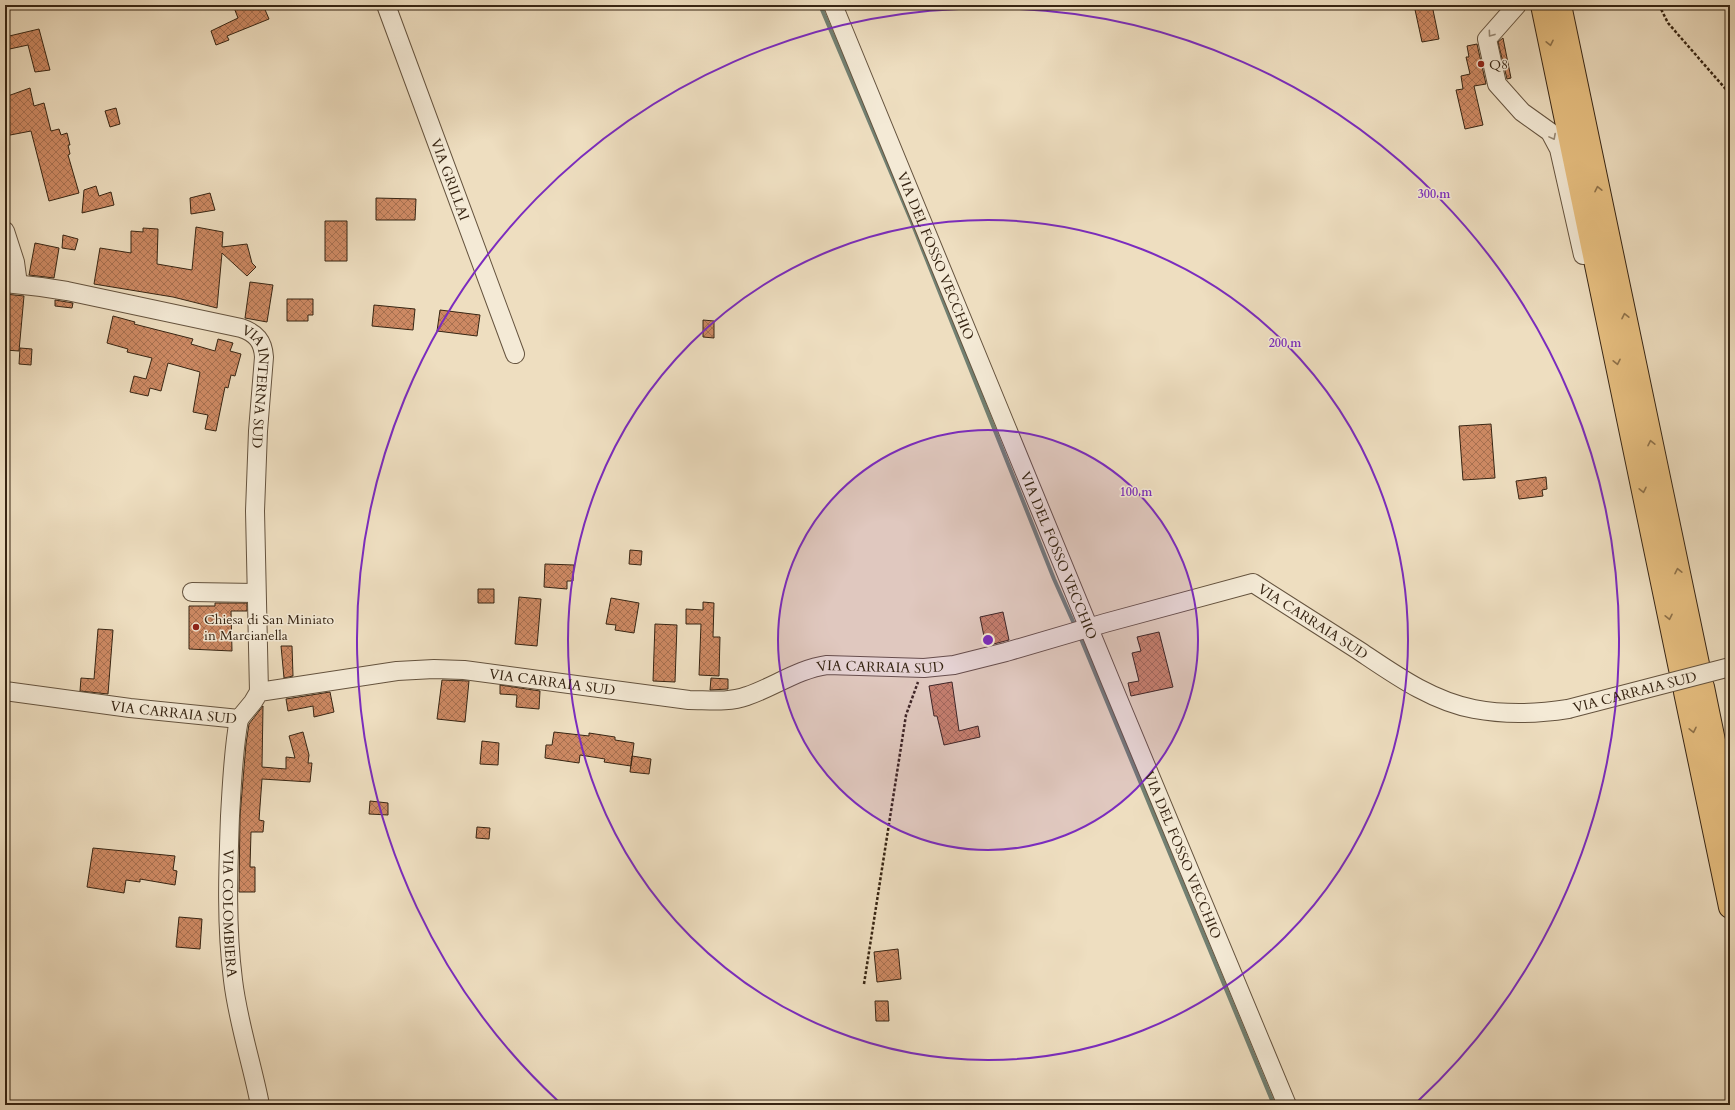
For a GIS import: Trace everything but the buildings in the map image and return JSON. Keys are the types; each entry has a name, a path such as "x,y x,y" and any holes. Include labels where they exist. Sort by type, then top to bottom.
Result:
{"highway":[{"path":"1542,5 1610,332 1689,666 1560,5"},
{"path":"1730,819 1694,690 1730,907"}],"street":[{"name":"VIA GRILLAI","path":"386,5 515,354"},
{"name":"VIA DEL FOSSO VECCHIO","path":"834,5 1081,630 1287,1105"},
{"path":"1517,5 1487,39 1497,84 1522,112 1550,132 1559,149 1592,296 1610,332"},
{"path":"5,231 15,262 12,283"},
{"name":"VIA INTERNA SUD","path":"12,283 67,292 241,328 256,335 261,341 264,349 264,357 258,431 255,511 259,692"},
{"name":"VIA CARRAIA SUD","path":"5,691 123,707 239,719 259,692 396,670 434,669 464,670 689,700 725,701 746,696 794,674 818,666 924,668 954,665 981,659 1253,583 1401,678 1438,697 1463,706 1494,712 1529,714 1568,709 1730,667"},
{"path":"192,592 256,593"},
{"name":"VIA COLOMBIERA","path":"239,719 233,770 229,850 229,937 233,980 238,1008 260,1105"}],"path":[{"path":"1660,5 1668,23 1730,94"},
{"path":"864,984 906,715 924,668"}],"waterway":[{"path":"820,5 911,220 1054,579 1075,626"},
{"path":"1079,634 1274,1105"}],"place":[{"name":"Q8","path":"1481,64"},
{"name":"Chiesa di San Miniato in Marcianella","path":"196,627"}]}
